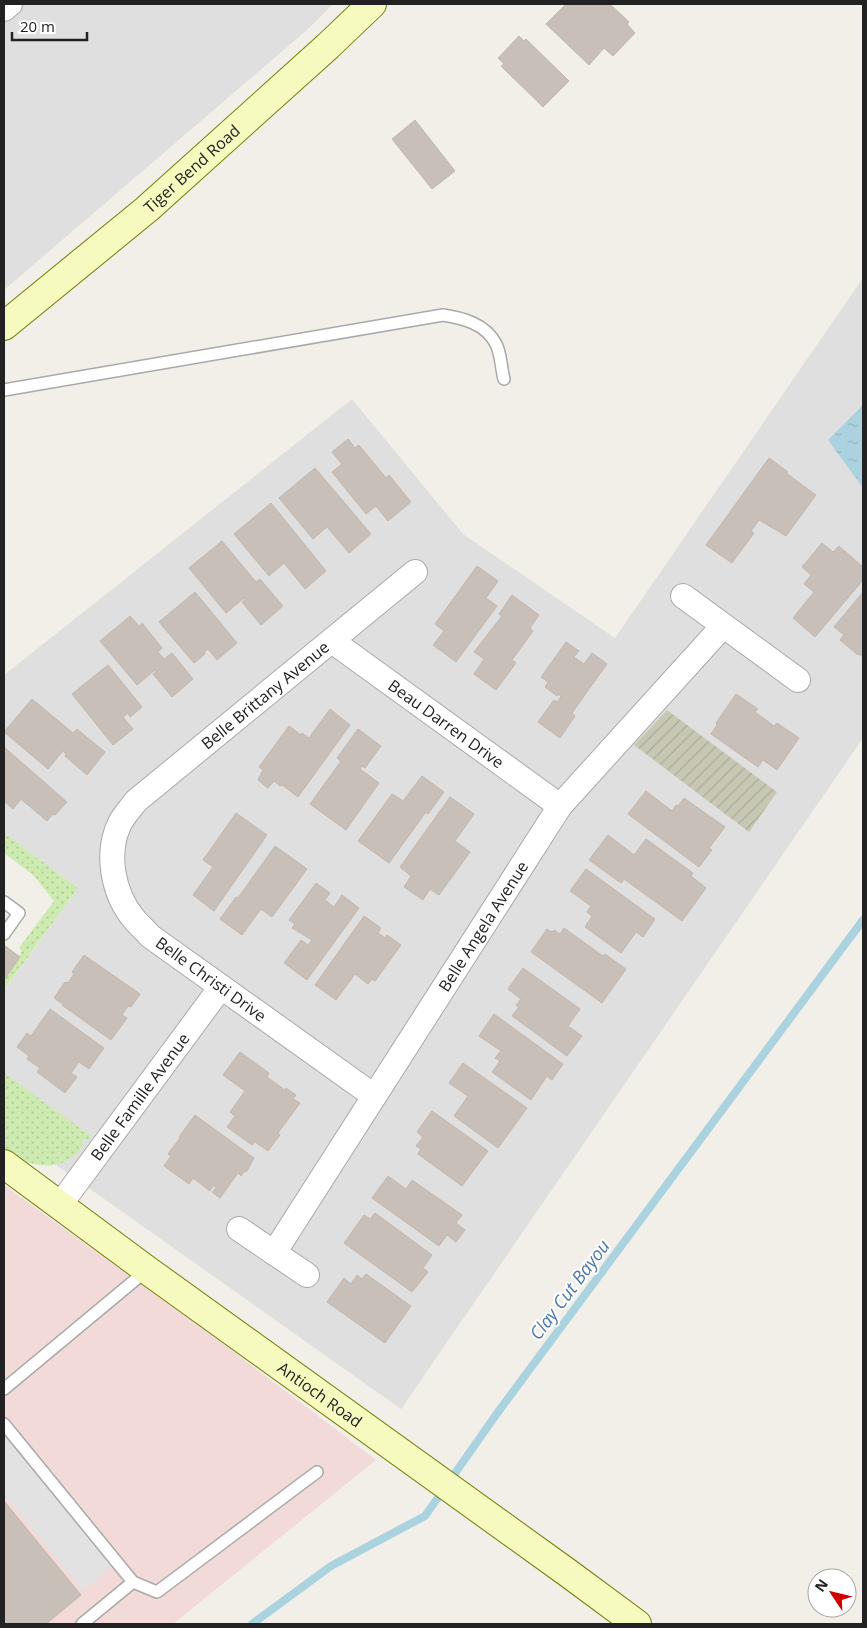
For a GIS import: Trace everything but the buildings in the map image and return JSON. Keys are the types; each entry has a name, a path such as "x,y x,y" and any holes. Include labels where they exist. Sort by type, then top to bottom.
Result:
{"street":[{"path":"4,9 10,4"},
{"name":"Tiger Bend Road","path":"4,326 146,209 328,46 372,4"},
{"name":"Belle Brittany Avenue","path":"120,824 136,801 415,572"},
{"path":"683,596 798,680"},
{"name":"Belle Angela Avenue","path":"274,1253 560,806 723,626"},
{"name":"Beau Darren Drive","path":"332,641 560,806"},
{"name":"Belle Christi Drive","path":"120,824 112,850 114,880 122,901 134,919 150,936 374,1096"},
{"name":"Belle Famille Avenue","path":"59,1206 221,987"},
{"name":"Antioch Road","path":"4,1164 147,1270 637,1624"},
{"path":"239,1229 307,1275"}],"lane":[{"path":"4,390 443,316 459,317 487,332 497,345 504,379"},
{"path":"4,902 19,913 4,934"},
{"path":"4,1389 147,1270"},
{"path":"4,1424 133,1582 157,1592 317,1472"},
{"path":"82,1624 133,1582"}],"shaded area":[{"path":"4,4 333,4 307,30 4,290"},
{"path":"863,278 863,738 401,1409 4,1128 4,991 78,888 4,833 4,675 352,399 463,534 615,638"},
{"path":"667,710 777,792 749,832 634,745"},
{"path":"4,1185 234,1352 376,1460 173,1624 4,1624"},
{"path":"4,1427 117,1562 83,1591 4,1494"}],"green space":[{"path":"4,833 78,888 4,990 4,980 20,958 19,956 22,951 19,948 54,901 33,875 4,853"},
{"path":"4,1073 91,1136 88,1141 84,1139 81,1143 84,1145 76,1155 56,1165 46,1166 24,1161 4,1150"}],"water":[{"path":"863,405 863,488 828,440"}],"waterway":[{"name":"Clay Cut Bayou","path":"252,1624 331,1566 425,1516 498,1412 863,920"}]}
